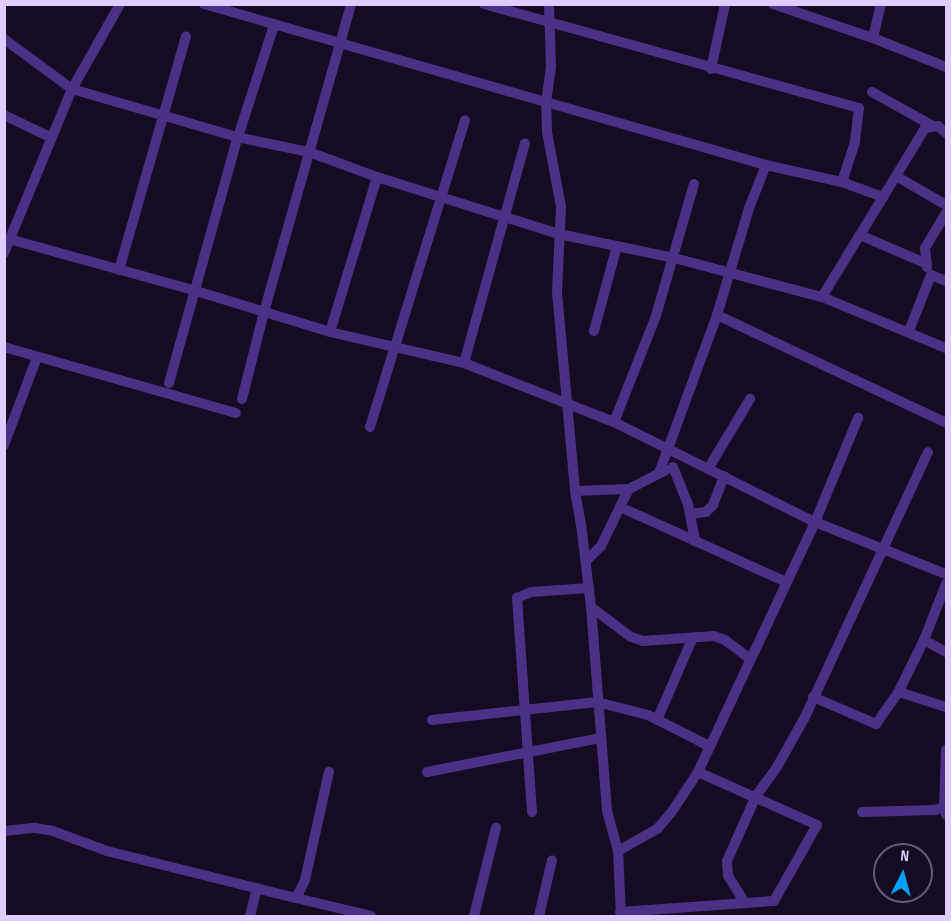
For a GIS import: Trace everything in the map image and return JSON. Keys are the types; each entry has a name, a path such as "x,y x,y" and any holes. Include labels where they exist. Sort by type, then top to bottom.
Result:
{"street":[{"path":"4,253 72,89 120,4"},
{"path":"204,4 340,45 546,101 765,165 842,182 883,197"},
{"path":"243,399 264,312 351,4"},
{"path":"484,4 711,69 859,108 855,142 842,182"},
{"path":"549,4 551,66 546,101 547,132 561,207 557,291 575,491 591,607 607,811 618,851 620,914 774,901 817,825 698,772"},
{"path":"711,69 725,4"},
{"path":"772,4 798,8 946,67"},
{"path":"873,38 881,4"},
{"path":"170,383 193,290 237,137 274,25"},
{"path":"119,270 186,36"},
{"path":"4,39 72,89 237,137 309,152 441,198 559,234 674,258 822,297 946,348"},
{"path":"872,92 931,125 938,126 946,133"},
{"path":"4,116 52,138"},
{"path":"370,427 465,120"},
{"path":"822,297 925,128 931,125"},
{"path":"464,363 525,143"},
{"path":"659,473 717,315 765,165"},
{"path":"896,176 946,205"},
{"path":"330,332 377,177"},
{"path":"614,422 656,316 694,184"},
{"path":"946,213 925,248 927,264 932,275 946,280"},
{"path":"860,235 927,264"},
{"path":"9,239 193,290 330,332 464,363 614,422 815,522 946,574"},
{"path":"594,331 617,246"},
{"path":"909,331 932,275"},
{"path":"717,315 946,423"},
{"path":"4,347 236,412"},
{"path":"4,445 37,357"},
{"path":"708,469 750,399"},
{"path":"618,851 657,829 671,813 698,772 749,658 815,522 858,418"},
{"path":"745,903 726,870 727,861 756,796 777,767 813,697 928,452"},
{"path":"575,491 629,489 690,460"},
{"path":"673,467 690,514 695,541"},
{"path":"690,514 706,512 713,505 724,476"},
{"path":"586,561 601,546 629,489"},
{"path":"620,507 786,582"},
{"path":"813,697 876,724 898,692 924,640 946,584"},
{"path":"532,812 517,598 531,591 589,588"},
{"path":"591,607 631,637 643,641 714,636 724,640 749,658"},
{"path":"657,720 693,637"},
{"path":"924,640 946,652"},
{"path":"898,692 946,707"},
{"path":"432,720 597,702 657,720 709,746"},
{"path":"427,772 600,738"},
{"path":"862,812 946,809 946,750"},
{"path":"297,898 305,880 329,772"},
{"path":"4,831 34,828 53,831 106,851 371,916"},
{"path":"474,916 496,828"},
{"path":"538,916 552,860"},
{"path":"250,916 257,888"}]}
